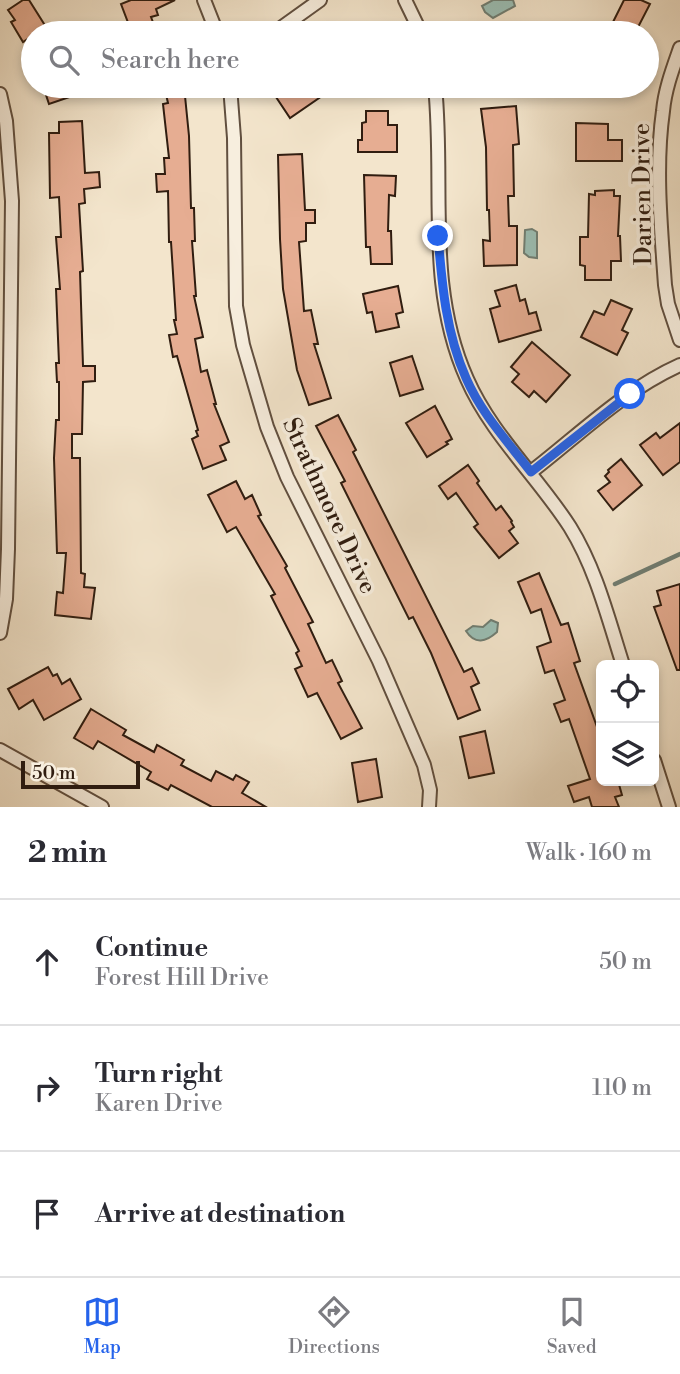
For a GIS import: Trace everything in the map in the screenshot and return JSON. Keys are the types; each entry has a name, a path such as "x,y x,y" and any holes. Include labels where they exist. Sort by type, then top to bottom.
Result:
{"street":[{"path":"204,0 212,21"},
{"path":"291,21 320,0"},
{"path":"405,0 415,21"},
{"name":"Darien Drive","path":"680,48 669,78 660,144 665,285 668,304 680,340"},
{"path":"0,94 10,163 5,229 8,549 6,599 0,633"},
{"name":"Strathmore Drive","path":"231,98 236,306 243,345 267,427 287,477 379,661 424,765 430,790 429,807"},
{"path":"435,98 438,236 443,293 451,334 475,396 580,544 594,577 621,660"},
{"path":"531,472 630,394 680,365"},
{"path":"0,750 102,807"},
{"path":"659,776 669,807"}],"water":[{"path":"493,0 513,0 515,6 493,18 482,6"},
{"path":"532,229 537,232 537,258 524,253 525,230"},
{"path":"491,620 498,623 497,632 489,638 477,640 466,631 473,626 483,627"}],"building":[{"path":"23,0 29,0 42,21 21,21 21,39 11,22 15,20 8,10"},
{"path":"131,0 175,0 156,9 158,15 151,17 152,21 127,21 121,4"},
{"path":"624,0 641,0 650,4 641,21 614,21"},
{"path":"47,98 67,98 49,104"},
{"path":"167,98 185,98 191,208 194,208 194,296 203,337 195,339 201,372 207,370 214,404 229,442 220,446 226,460 203,469 192,439 198,436 198,430 177,356 173,357 169,335 177,334 169,242 168,191 157,192 156,174 165,174 164,158 169,158 163,104 168,103"},
{"path":"277,98 319,98 290,118"},
{"path":"516,106 519,144 513,145 514,196 508,196 509,226 517,226 517,265 484,266 483,240 490,241 486,147 481,109"},
{"path":"366,111 388,111 388,125 397,125 397,152 358,152 358,140 362,140 362,123 366,122"},
{"path":"82,121 85,173 99,172 100,187 84,189 85,203 79,204 83,271 80,272 83,366 95,366 95,381 83,382 82,434 72,434 72,458 80,458 81,573 85,574 84,587 95,588 91,619 55,615 57,592 63,593 66,553 57,553 54,458 56,420 59,420 56,289 60,289 56,237 61,237 59,197 50,198 49,133 59,133 59,122"},
{"path":"576,123 608,124 608,140 622,140 622,161 576,161"},
{"path":"302,154 305,210 315,210 315,223 306,223 306,241 299,242 304,311 311,310 318,344 314,344 331,398 309,405 297,370 283,289 280,239 278,155"},
{"path":"364,175 396,176 395,196 389,195 388,231 391,231 392,264 371,264 370,247 366,247"},
{"path":"614,190 614,196 620,196 618,236 621,261 611,261 611,280 585,280 585,266 580,265 580,237 588,237 589,194"},
{"path":"516,285 520,301 525,299 529,314 536,312 541,330 499,342 490,309 500,306 495,291"},
{"path":"398,286 403,312 396,314 399,327 376,332 372,312 367,313 363,294"},
{"path":"611,300 632,309 622,330 628,333 617,355 581,337 594,311 604,315"},
{"path":"532,342 570,375 546,402 534,391 529,397 512,382 519,374 511,367"},
{"path":"412,356 423,389 400,396 390,363"},
{"path":"435,406 452,439 427,457 406,423"},
{"path":"338,415 356,450 353,452 464,672 472,668 479,683 471,687 480,710 458,719 431,653 413,617 409,619 341,483 345,481 316,426"},
{"path":"680,423 680,462 663,475 640,445 656,433 660,438"},
{"path":"621,459 642,485 613,510 598,491 610,482 605,476"},
{"path":"468,465 496,510 501,506 514,527 509,531 518,543 499,558 474,527 478,524 456,493 448,499 439,486"},
{"path":"236,481 245,499 252,495 261,515 258,516 287,566 285,568 313,622 308,624 326,663 332,660 342,681 338,683 362,728 341,739 317,693 308,697 295,669 302,666 296,653 299,651 271,596 275,594 236,527 227,532 208,495"},
{"path":"539,573 561,625 568,623 580,661 574,663 596,724 596,786 619,786 622,795 615,797 619,807 592,807 589,797 574,802 568,786 590,779 569,719 561,722 554,704 565,700 554,670 545,673 537,647 551,642 541,609 531,613 518,582"},
{"path":"680,584 680,670 677,670 654,607 661,605 657,591"},
{"path":"48,667 53,676 57,674 62,684 70,679 81,699 44,720 33,700 19,709 8,689"},
{"path":"91,709 126,730 123,735 154,752 157,745 184,760 181,765 211,781 216,771 233,780 236,775 249,782 242,793 266,807 212,807 171,785 168,790 147,779 151,772 98,741 93,749 74,738"},
{"path":"485,731 494,773 469,778 460,737"},
{"path":"376,759 382,797 358,802 352,763"}],"waterway":[{"path":"615,584 680,554"}],"route":[{"path":"438,236 447,317 467,379 485,412 531,472 630,394"}]}
